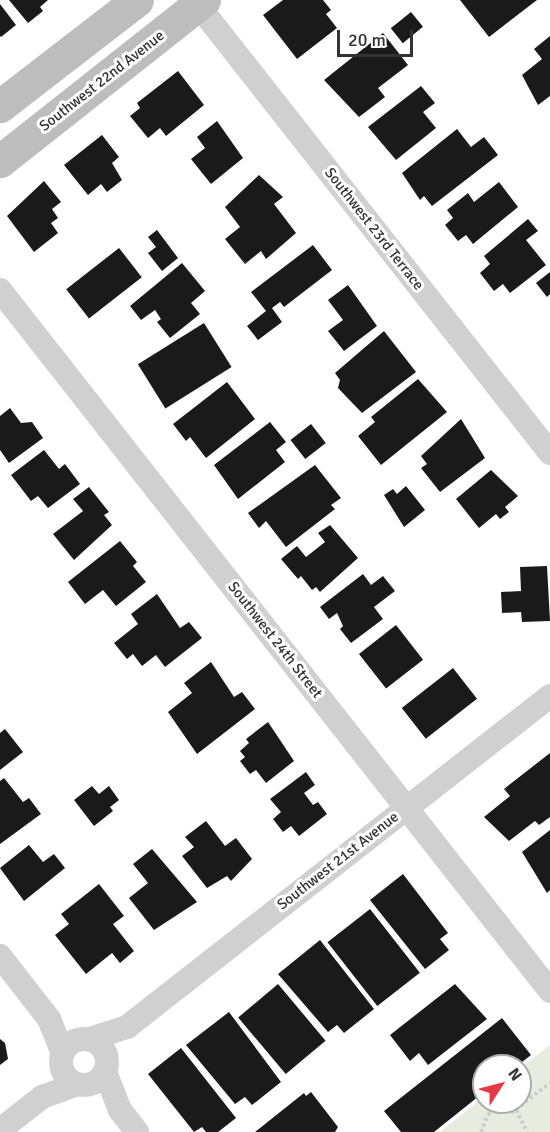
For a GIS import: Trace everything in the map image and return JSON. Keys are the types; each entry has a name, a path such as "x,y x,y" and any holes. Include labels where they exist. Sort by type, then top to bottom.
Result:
{"main road":[{"path":"0,106 137,0"},
{"name":"Southwest 22nd Avenue","path":"0,161 199,2"}],"street":[{"name":"Southwest 23rd Terrace","path":"199,2 550,453"},
{"name":"Southwest 24th Street","path":"0,290 550,991"},
{"name":"Southwest 21st Avenue","path":"73,1049 127,1027 550,696"},
{"path":"0,956 73,1049"},
{"name":"Southwest 21st Avenue","path":"94,1075 127,1027"},
{"path":"73,1049 101,1047 94,1075"},
{"path":"73,1049 66,1078 94,1075"},
{"path":"42,1097 73,1049"},
{"path":"0,1130 42,1097 94,1075"},
{"path":"94,1075 137,1132"}],"path":[{"path":"532,1099 550,1083"},
{"path":"481,1132 488,1114"},
{"path":"518,1114 527,1132"}],"shaded area":[{"path":"550,1045 550,1132 440,1132 472,1107 472,1114 532,1114 532,1059"}],"building":[{"path":"9,0 48,0 40,7 43,11 28,23"},
{"path":"283,0 323,0 331,10 326,14 337,28 297,59 263,15"},
{"path":"460,0 537,0 489,37"},
{"path":"0,4 16,25 1,37 0,36"},
{"path":"411,12 423,27 403,43 391,28"},
{"path":"383,33 408,65 378,88 385,97 359,117 324,80"},
{"path":"550,36 550,96 538,105 522,75 542,59 534,49"},
{"path":"178,71 204,105 166,136 160,128 148,138 130,116 140,108 137,103"},
{"path":"421,86 435,103 423,112 436,128 396,160 368,127"},
{"path":"217,121 243,158 211,184 191,159 205,148 197,137"},
{"path":"457,129 471,147 484,137 498,155 432,206 424,196 420,200 402,173"},
{"path":"102,135 119,157 112,163 122,180 107,192 101,184 88,195 64,165"},
{"path":"259,175 283,197 274,204 296,233 266,259 261,251 245,264 225,239 240,227 225,207"},
{"path":"44,181 61,202 52,209 58,218 51,223 58,233 34,252 7,216"},
{"path":"499,182 518,207 473,244 466,235 458,241 445,225 453,218 447,210 468,193 474,202"},
{"path":"528,219 538,231 526,240 546,265 510,293 503,284 494,291 480,273 490,264 484,256"},
{"path":"157,230 178,258 162,271 148,253 156,247 148,237"},
{"path":"313,245 332,270 284,307 280,302 272,308 282,322 258,340 247,326 266,311 251,292"},
{"path":"119,248 142,277 89,318 66,289"},
{"path":"182,263 205,291 191,303 200,314 170,338 157,322 161,319 155,310 141,320 130,306"},
{"path":"550,272 550,294 547,297 536,283"},
{"path":"348,285 377,326 344,351 328,331 343,320 328,300"},
{"path":"204,323 232,367 165,408 138,364"},
{"path":"384,331 416,372 362,413 338,388 340,380 335,373"},
{"path":"418,379 447,412 381,465 358,436 375,422 371,417"},
{"path":"227,382 255,419 206,458 190,437 186,441 173,424"},
{"path":"10,408 21,423 32,422 43,438 9,463 0,450 0,416"},
{"path":"461,419 485,458 440,492 421,468 427,464 421,456"},
{"path":"270,422 286,442 276,450 285,462 238,499 214,465"},
{"path":"311,424 326,443 305,459 291,440"},
{"path":"44,450 59,469 65,464 80,484 48,508 38,496 31,501 11,475"},
{"path":"315,465 341,498 331,505 335,509 286,547 266,521 259,528 248,513"},
{"path":"491,470 518,496 505,507 509,512 500,519 496,514 479,528 456,499"},
{"path":"406,486 425,510 404,527 384,495 393,489 397,494"},
{"path":"89,487 109,512 104,515 112,525 74,560 53,534 83,511 73,499"},
{"path":"330,525 358,558 320,592 316,587 312,590 301,576 298,579 281,559 297,546 306,557 325,542 318,533"},
{"path":"120,541 137,562 133,566 146,582 116,606 103,590 85,604 68,582"},
{"path":"547,566 550,621 522,622 521,612 502,613 501,592 521,591 520,567"},
{"path":"363,574 371,585 383,576 395,591 374,607 383,619 351,643 340,629 343,626 337,613 329,619 320,607"},
{"path":"157,594 180,628 189,622 202,638 165,667 156,655 142,666 133,654 127,659 114,643 138,624 131,614"},
{"path":"396,625 423,660 386,689 359,654"},
{"path":"211,662 234,697 242,692 255,709 197,754 168,712 192,693 184,683"},
{"path":"453,668 477,699 426,739 402,708"},
{"path":"268,722 294,761 266,783 256,770 250,774 240,761 245,757 240,751 249,743 246,739"},
{"path":"5,729 23,752 0,770 0,733"},
{"path":"550,753 550,817 539,825 535,821 509,841 484,817 510,796 504,789"},
{"path":"306,772 315,785 304,793 313,805 318,802 327,814 299,836 291,826 283,832 273,819 281,812 270,799"},
{"path":"4,778 23,802 29,798 41,814 0,844 0,781"},
{"path":"92,786 99,794 109,786 119,800 110,807 113,811 94,826 74,800"},
{"path":"206,821 225,846 236,838 252,859 231,881 227,876 207,888 182,856 194,847 185,837"},
{"path":"550,830 550,890 547,893 522,852"},
{"path":"29,845 43,862 54,854 65,868 24,901 0,868"},
{"path":"152,849 197,902 154,930 129,898 148,883 133,864"},
{"path":"403,874 448,933 440,939 449,950 425,969 370,900"},
{"path":"99,884 124,916 113,924 134,951 120,963 112,953 86,974 55,935 69,924 61,914"},
{"path":"370,909 420,973 377,1006 327,942"},
{"path":"320,940 374,1009 344,1033 337,1025 328,1032 278,974"},
{"path":"278,984 326,1041 286,1074 238,1017"},
{"path":"455,984 487,1019 428,1065 419,1053 410,1061 390,1035"},
{"path":"229,1012 281,1082 252,1105 245,1097 235,1104 186,1045"},
{"path":"502,1018 530,1054 472,1054 472,1102 434,1132 401,1132 384,1111"},
{"path":"0,1039 5,1043 8,1059 0,1065"},
{"path":"181,1048 236,1118 218,1132 206,1132 202,1127 194,1132 148,1074"},
{"path":"311,1092 338,1127 335,1132 255,1132 304,1093 306,1096"}]}
